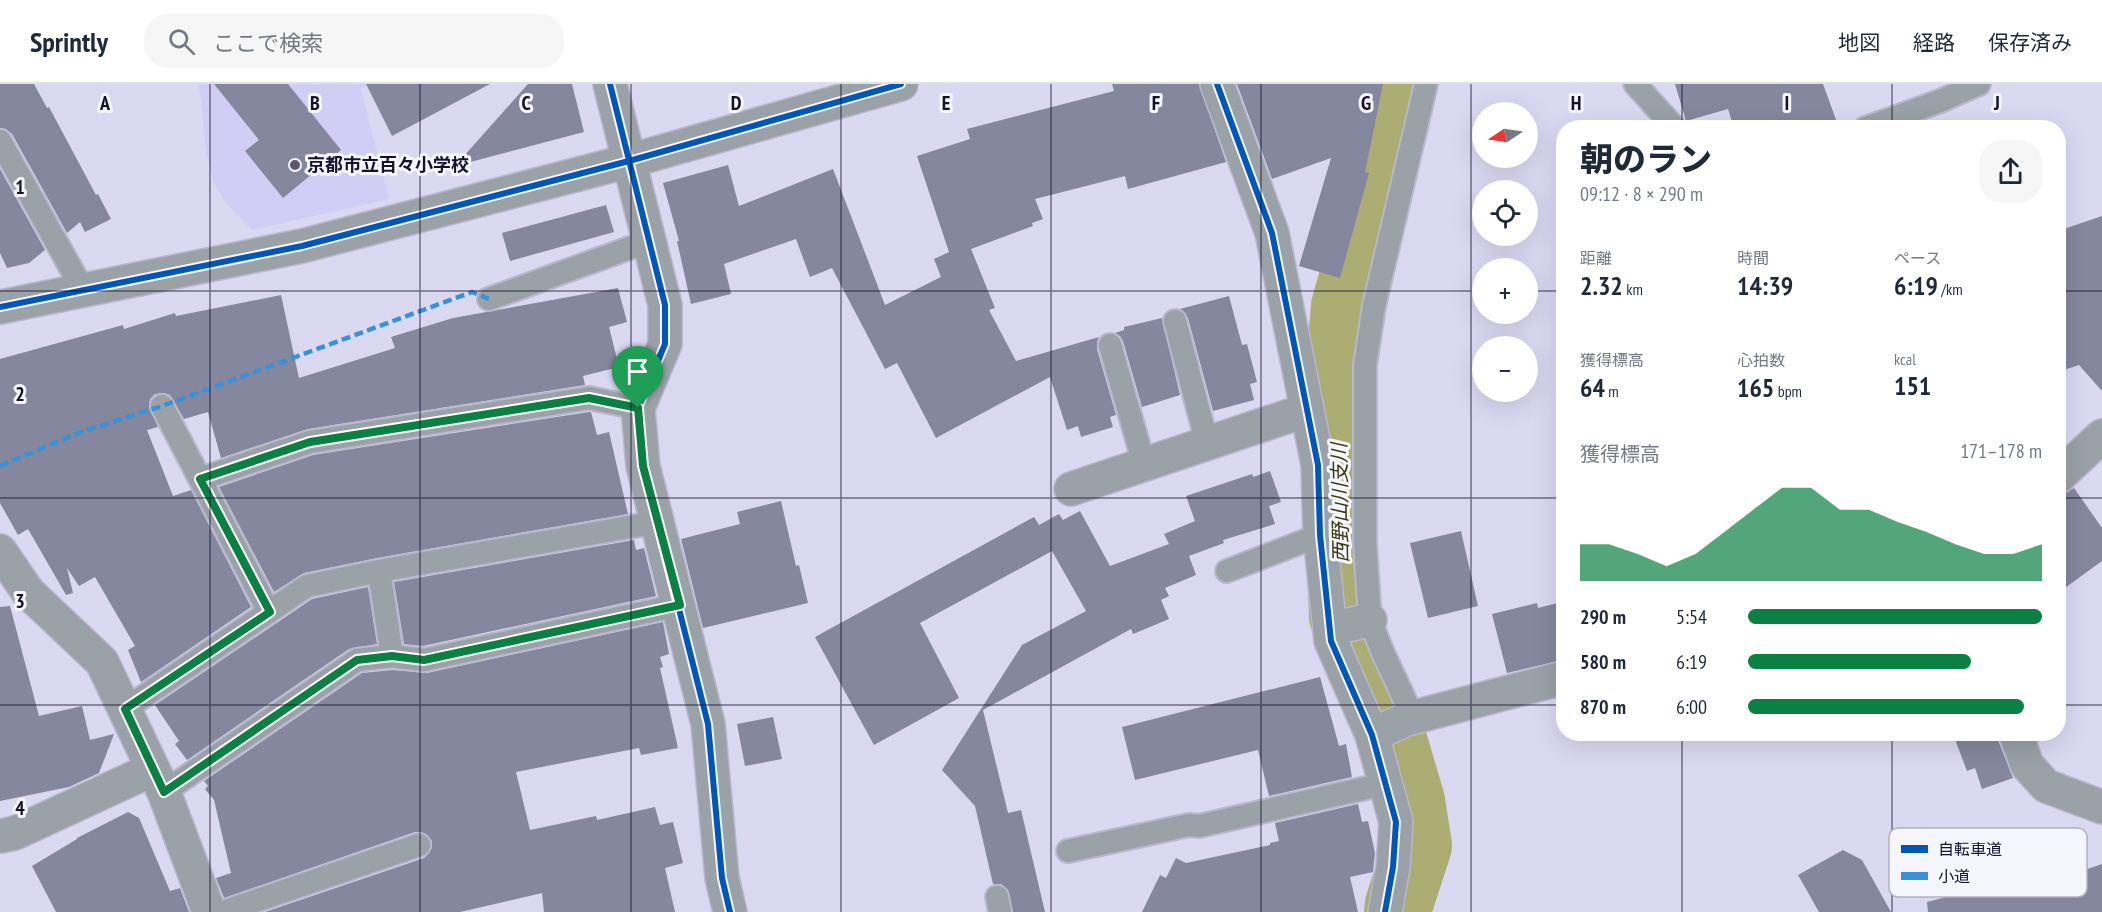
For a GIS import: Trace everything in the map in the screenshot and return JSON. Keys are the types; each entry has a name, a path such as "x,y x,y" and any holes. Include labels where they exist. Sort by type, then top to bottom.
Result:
{"street":[{"path":"610,84 665,305 665,344 638,408 643,466 680,605 708,724 722,878 730,912"},
{"path":"0,307 302,246 629,161 901,84"},
{"path":"1217,84 1272,233 1318,465 1320,535 1332,629 1331,641 1372,735 1396,822 1393,867 1385,912"},
{"path":"1071,489 1307,410"},
{"path":"2066,470 2102,436"},
{"path":"0,551 28,592 102,662 158,781 209,912"},
{"path":"1332,629 1370,620"},
{"path":"1372,735 1413,717 1556,680"},
{"path":"2018,741 2027,765 2046,786 2102,807"},
{"path":"0,836 15,833 158,781"}],"lane":[{"path":"1413,717 1378,643 1370,620 1365,543 1365,365 1374,306 1426,84"},
{"path":"1635,84 1668,120"},
{"path":"1888,120 1979,84"},
{"path":"0,141 82,290"},
{"path":"489,298 649,241"},
{"path":"1175,321 1207,443"},
{"path":"1110,345 1144,464"},
{"path":"200,479 310,442 589,398 638,408"},
{"path":"162,406 270,612"},
{"path":"125,709 306,586 658,522"},
{"path":"1227,571 1320,535"},
{"path":"379,571 392,656"},
{"path":"158,781 357,660 392,656 424,660 680,605"},
{"path":"1068,851 1190,825 1199,826 1384,784"},
{"path":"223,912 419,845"}],"shaded area":[{"name":"京都市立百々小学校","path":"199,84 370,84 361,89 389,199 252,230 226,203 213,181 206,150"}],"building":[{"path":"0,84 34,84 111,219 85,232 80,222 67,233 12,134 0,128"},
{"path":"214,84 288,84 341,150 283,198 245,151 259,140"},
{"path":"366,84 490,84 392,136"},
{"path":"528,84 572,84 584,132 455,166"},
{"path":"1112,84 1199,84 1226,162 1128,189 1125,176 1035,199 1043,219 1032,223 1033,226 971,249 995,308 989,310 1016,361 1099,337 1097,349 1116,415 1110,417 1113,427 1081,437 1078,426 1067,430 1050,377 936,438 897,363 885,369 832,268 810,277 796,239 724,264 731,294 691,304 677,241 679,241 663,183 728,165 739,206 833,169 885,305 941,277 934,259 949,252 917,156 970,139 967,129 1114,91"},
{"path":"1237,84 1383,84 1365,172 1369,173 1340,278 1299,266 1331,158 1272,179"},
{"path":"1675,84 1823,84 1836,120 1731,120 1728,109 1686,120"},
{"path":"0,169 45,250 29,263 7,268 0,253"},
{"path":"606,205 614,232 510,261 502,233"},
{"path":"2102,216 2102,391 2079,365 2066,369 2066,228"},
{"path":"618,288 627,322 609,327 619,367 583,376 585,385 308,429 221,458 208,412 184,419 170,395 155,394 150,399 149,406 158,427 147,430 173,496 191,490 251,607 141,682 128,650 135,646 95,577 79,586 67,568 73,593 66,595 28,529 18,535 0,503 0,359 123,325 124,329 175,313 176,316 281,295 299,378 395,348 391,337 453,318"},
{"path":"1229,296 1242,345 1247,344 1257,382 1250,384 1254,400 1213,411 1188,318 1180,309"},
{"path":"1162,318 1180,395 1142,407 1123,341 1115,333 1124,330 1124,327"},
{"path":"591,412 597,435 609,432 628,514 304,573 274,592 219,487 313,455"},
{"path":"1270,471 1281,502 1269,506 1275,524 1223,540 1224,543 1189,556 1196,575 1165,588 1169,596 1161,600 1169,619 1133,634 1131,629 983,710 1008,813 1021,810 1045,912 1013,912 1007,889 1001,884 993,884 975,806 942,770 1022,645 1086,611 1052,551 920,623 959,698 874,745 815,637 1034,517 1039,525 1059,514 1063,520 1080,511 1110,566 1169,544 1164,534 1195,521 1186,496 1252,474 1253,477"},
{"path":"2074,488 2102,528 2102,561 2066,587 2066,493"},
{"path":"781,501 796,566 799,565 808,603 703,628 681,539 740,524 737,512"},
{"path":"1461,531 1478,606 1428,618 1410,543"},
{"path":"634,540 636,550 644,548 656,596 423,646 404,644 394,582"},
{"path":"368,587 377,644 349,649 187,760 175,744 179,741 155,705 312,599"},
{"path":"1537,603 1538,608 1556,604 1556,662 1507,673 1492,614"},
{"path":"10,606 39,716 82,706 90,740 114,734 99,773 69,787 0,801 0,607"},
{"path":"663,622 669,654 660,657 663,667 660,668 678,748 641,755 639,748 516,772 530,830 596,816 597,820 655,807 660,825 673,822 683,863 665,868 675,912 544,912 542,893 460,912 265,912 424,858 432,847 432,841 421,832 415,832 224,898 216,878 231,873 214,800 205,789 208,786 204,781 362,673 392,670 427,673"},
{"path":"1320,677 1339,746 1346,744 1352,777 1269,796 1258,750 1135,780 1122,727"},
{"path":"773,717 782,759 745,766 737,724"},
{"path":"1956,741 1998,741 2013,778 1982,789 1975,768 1967,771"},
{"path":"1358,804 1362,822 1368,821 1375,853 1373,872 1350,877 1358,912 1142,912 1160,875 1166,878 1176,858 1186,863 1270,845 1270,843 1279,841 1275,823"},
{"path":"128,812 139,818 170,891 180,888 189,912 56,912 32,866 77,838"},
{"path":"1843,850 1862,860 1891,912 1819,912 1798,875"},
{"path":"2102,864 2102,912 1928,912 1927,902 1946,897 2087,897 2087,869"}],"waterway":[{"name":"西野山川支川","path":"1398,912 1418,846 1411,801 1383,706 1362,670 1343,617 1339,427 1340,362 1345,306 1375,202 1400,84"}],"marked path":[{"path":"0,466 78,433 162,406 472,292 489,299"}],"cycle path":[{"path":"610,84 665,305 665,344 638,408 643,466 708,724 722,878 730,912"},
{"path":"0,307 302,246 629,161 901,84"},
{"path":"1217,84 1272,233 1318,465 1320,535 1331,641 1372,735 1396,822 1393,867 1385,912"}],"place":[{"name":"京都市立百々小学校","path":"295,165"}],"route":[{"path":"589,398 638,408 643,466 680,605 424,660 392,656 357,660 164,792 125,709 270,612 200,479 310,442 589,398"}]}
